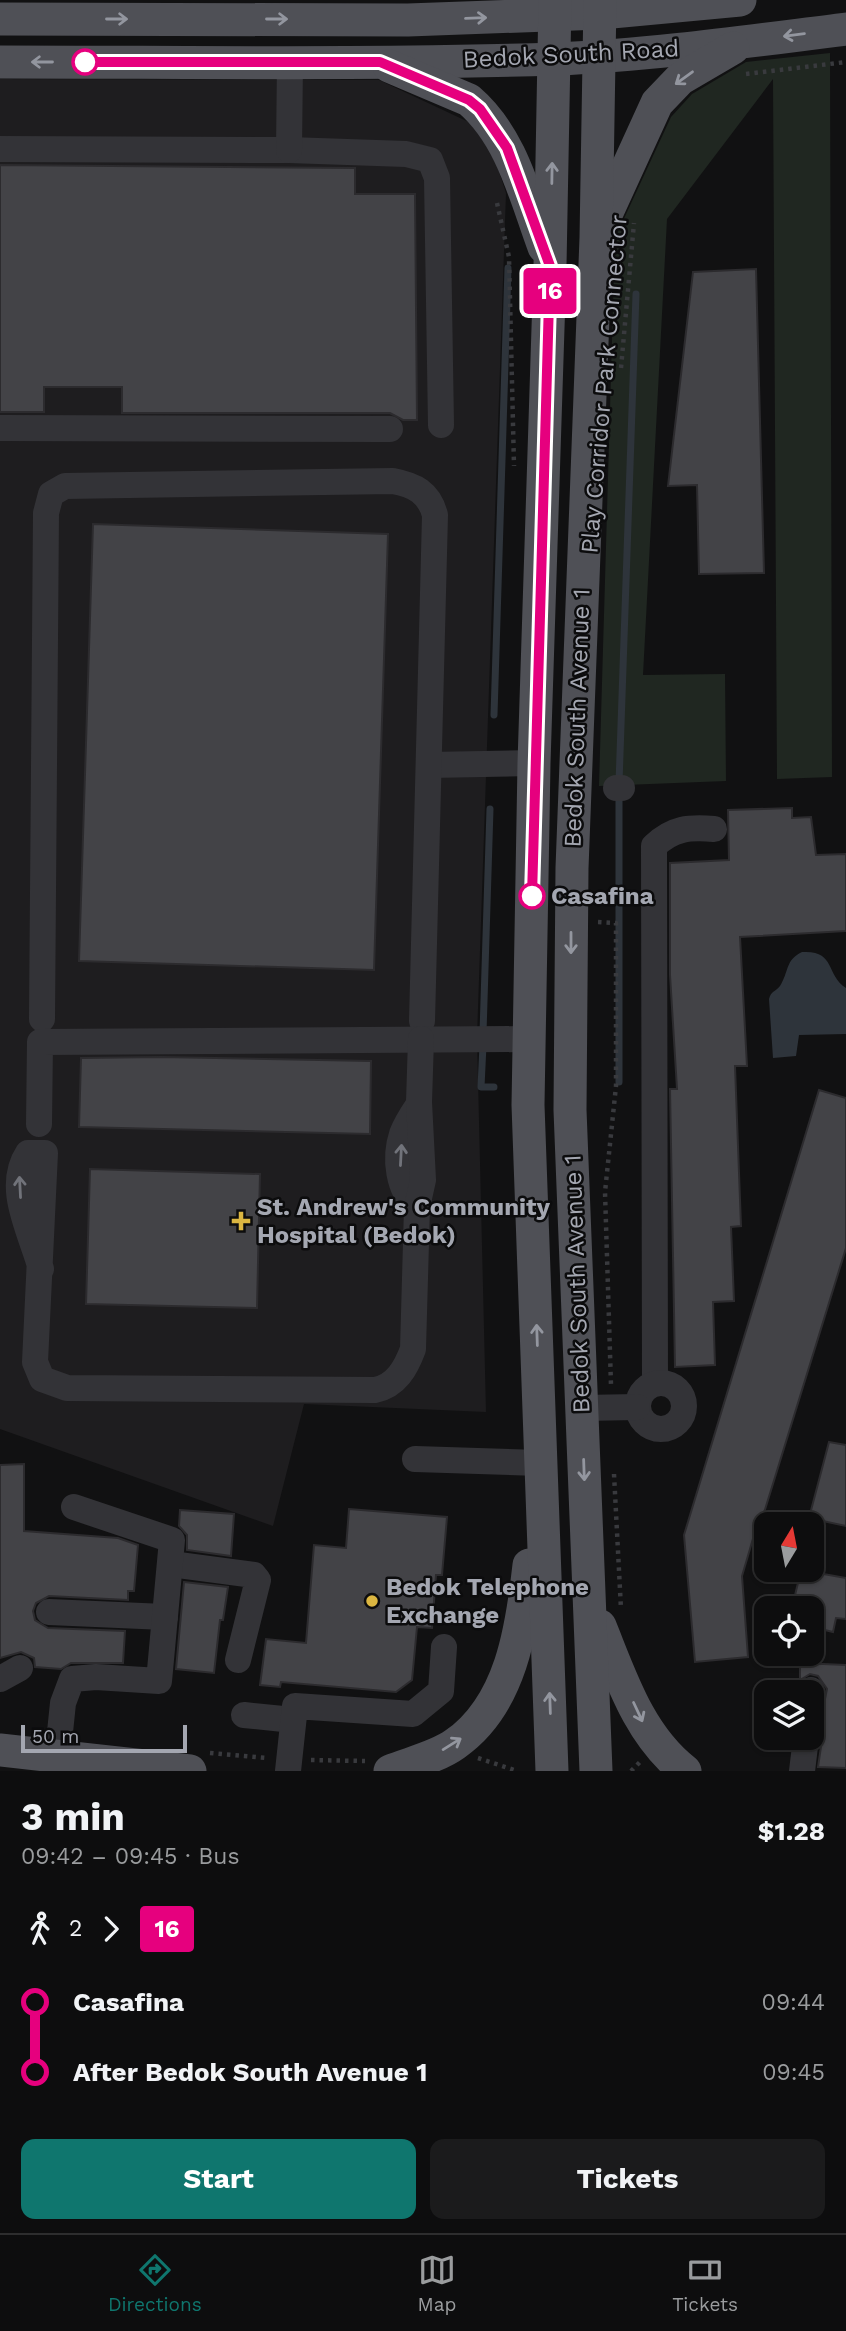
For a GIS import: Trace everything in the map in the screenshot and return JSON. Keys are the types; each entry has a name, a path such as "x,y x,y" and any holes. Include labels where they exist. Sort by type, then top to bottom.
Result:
{"main road":[{"name":"Bedok South Road","path":"0,19 600,7 740,0"},
{"name":"Bedok South Avenue 1","path":"596,1771 606,1609 610,1407 570,1110 572,868 596,238 600,7"},
{"name":"Bedok South Avenue 1","path":"552,1771 528,1105 534,763 550,266 555,8"},
{"name":"Bedok South Road","path":"0,62 555,59 742,42 846,29"},
{"path":"596,238 657,103 680,79 742,42"},
{"path":"380,62 469,100 480,109 507,148 550,266"},
{"path":"383,1765 452,1746 481,1719 503,1688 525,1604 540,1452"},
{"path":"606,1609 646,1729 665,1755 685,1771"},
{"path":"0,1750 49,1766"},
{"path":"0,1767 189,1766"}],"lane":[{"path":"289,150 290,62"},
{"path":"0,149 289,150 406,154 430,160 437,178 441,425"},
{"path":"0,429 390,429"},
{"path":"41,1269 36,1362 42,1379 52,1385 67,1388 375,1390 399,1376 413,1349 416,1207 405,1196 400,1177 402,1135 419,1102 435,515 425,494 411,485 393,481 65,486 56,490 48,501 46,513 42,1019"},
{"path":"429,765 534,763"},
{"path":"655,1383 654,846 665,836 685,827 714,829"},
{"path":"39,1124 40,1042 421,1030 530,1039"},
{"path":"655,1383 670,1385 682,1396 683,1412 680,1419 667,1428 651,1426 639,1415 610,1407 655,1383"},
{"path":"415,1459 540,1452"},
{"path":"49,1766 63,1703 72,1679 96,1677 159,1681 171,1564 172,1540 74,1507"},
{"path":"171,1564 254,1575 258,1580 238,1660"},
{"path":"49,1612 165,1617"},
{"path":"289,1765 297,1706 413,1714 441,1691 444,1647"},
{"path":"244,1715 293,1720"},
{"path":"802,1771 805,1750"}],"path":[{"path":"736,79 748,73 846,62"},
{"name":"Play Corridor Park Connector","path":"620,381 635,219"},
{"path":"598,910 598,923 616,923 616,1086 605,1192 610,1407"},
{"path":"606,1609 614,1467"},
{"path":"189,1766 383,1765"}],"shaded area":[{"path":"830,53 832,777 777,779 773,79 667,219 643,675 725,674 726,781 599,786 615,238 671,117 692,94 746,62"},
{"path":"0,79 379,80 475,125 493,153 506,193 477,1038 486,1412 304,1404 273,1526 0,1429"},
{"path":"802,952 813,952 825,959 839,982 846,988 846,1034 799,1035 796,1056 773,1058 769,999 783,981 790,963"}],"building":[{"path":"0,165 355,168 355,194 415,194 417,420 403,420 390,413 122,413 122,387 44,387 44,412 0,412"},
{"path":"756,269 764,573 699,574 697,485 668,486 693,272"},
{"path":"93,524 388,534 374,970 79,961"},
{"path":"792,808 792,818 811,817 816,855 846,854 846,931 740,937 747,1066 735,1066 741,1226 731,1227 734,1301 713,1302 715,1365 675,1367 670,1089 677,1089 670,975 670,863 729,860 728,810"},
{"path":"81,1058 371,1061 370,1134 79,1127"},
{"path":"819,1090 846,1098 846,1248 764,1512 754,1512 754,1535 742,1576 748,1657 695,1662 684,1535"},
{"path":"90,1169 260,1174 257,1308 86,1304"},
{"path":"829,1442 846,1445 846,1526 824,1521 824,1512 811,1512"},
{"path":"24,1464 24,1531 118,1538 138,1545 134,1591 128,1591 128,1600 49,1596 36,1603 33,1611 35,1620 48,1628 125,1631 123,1663 71,1663 61,1669 35,1667 34,1658 21,1652 0,1658 0,1465"},
{"name":"Bedok Telephone Exchange","path":"349,1509 447,1517 442,1575 436,1575 432,1628 417,1627 412,1680 396,1692 281,1682 280,1687 260,1685 266,1639 306,1643 314,1545 346,1548"},
{"path":"180,1510 234,1514 231,1556 187,1550 187,1535 179,1526"},
{"path":"824,1574 846,1578 846,1619 836,1618 833,1632 824,1630 824,1596 795,1596 798,1582 824,1582"},
{"path":"184,1582 228,1587 223,1620 220,1620 214,1673 176,1669"},
{"path":"846,1665 846,1768 818,1767 821,1750 824,1750 824,1700 827,1689 824,1680 818,1676 810,1674 800,1680 800,1666"}],"waterway":[{"path":"494,715 508,268"},
{"path":"619,783 636,294"},
{"path":"619,794 619,1082"},
{"path":"483,1033 490,809"},
{"path":"483,1045 481,1087 494,1087"}],"bus line":[{"name":"16","path":"85,62 380,62 469,100 480,109 507,148 550,266 532,896"}],"place":[{"name":"Casafina","path":"532,896"},
{"name":"St. Andrew's Community Hospital (Bedok)","path":"241,1221"},
{"name":"Bedok Telephone Exchange","path":"372,1601"}]}
